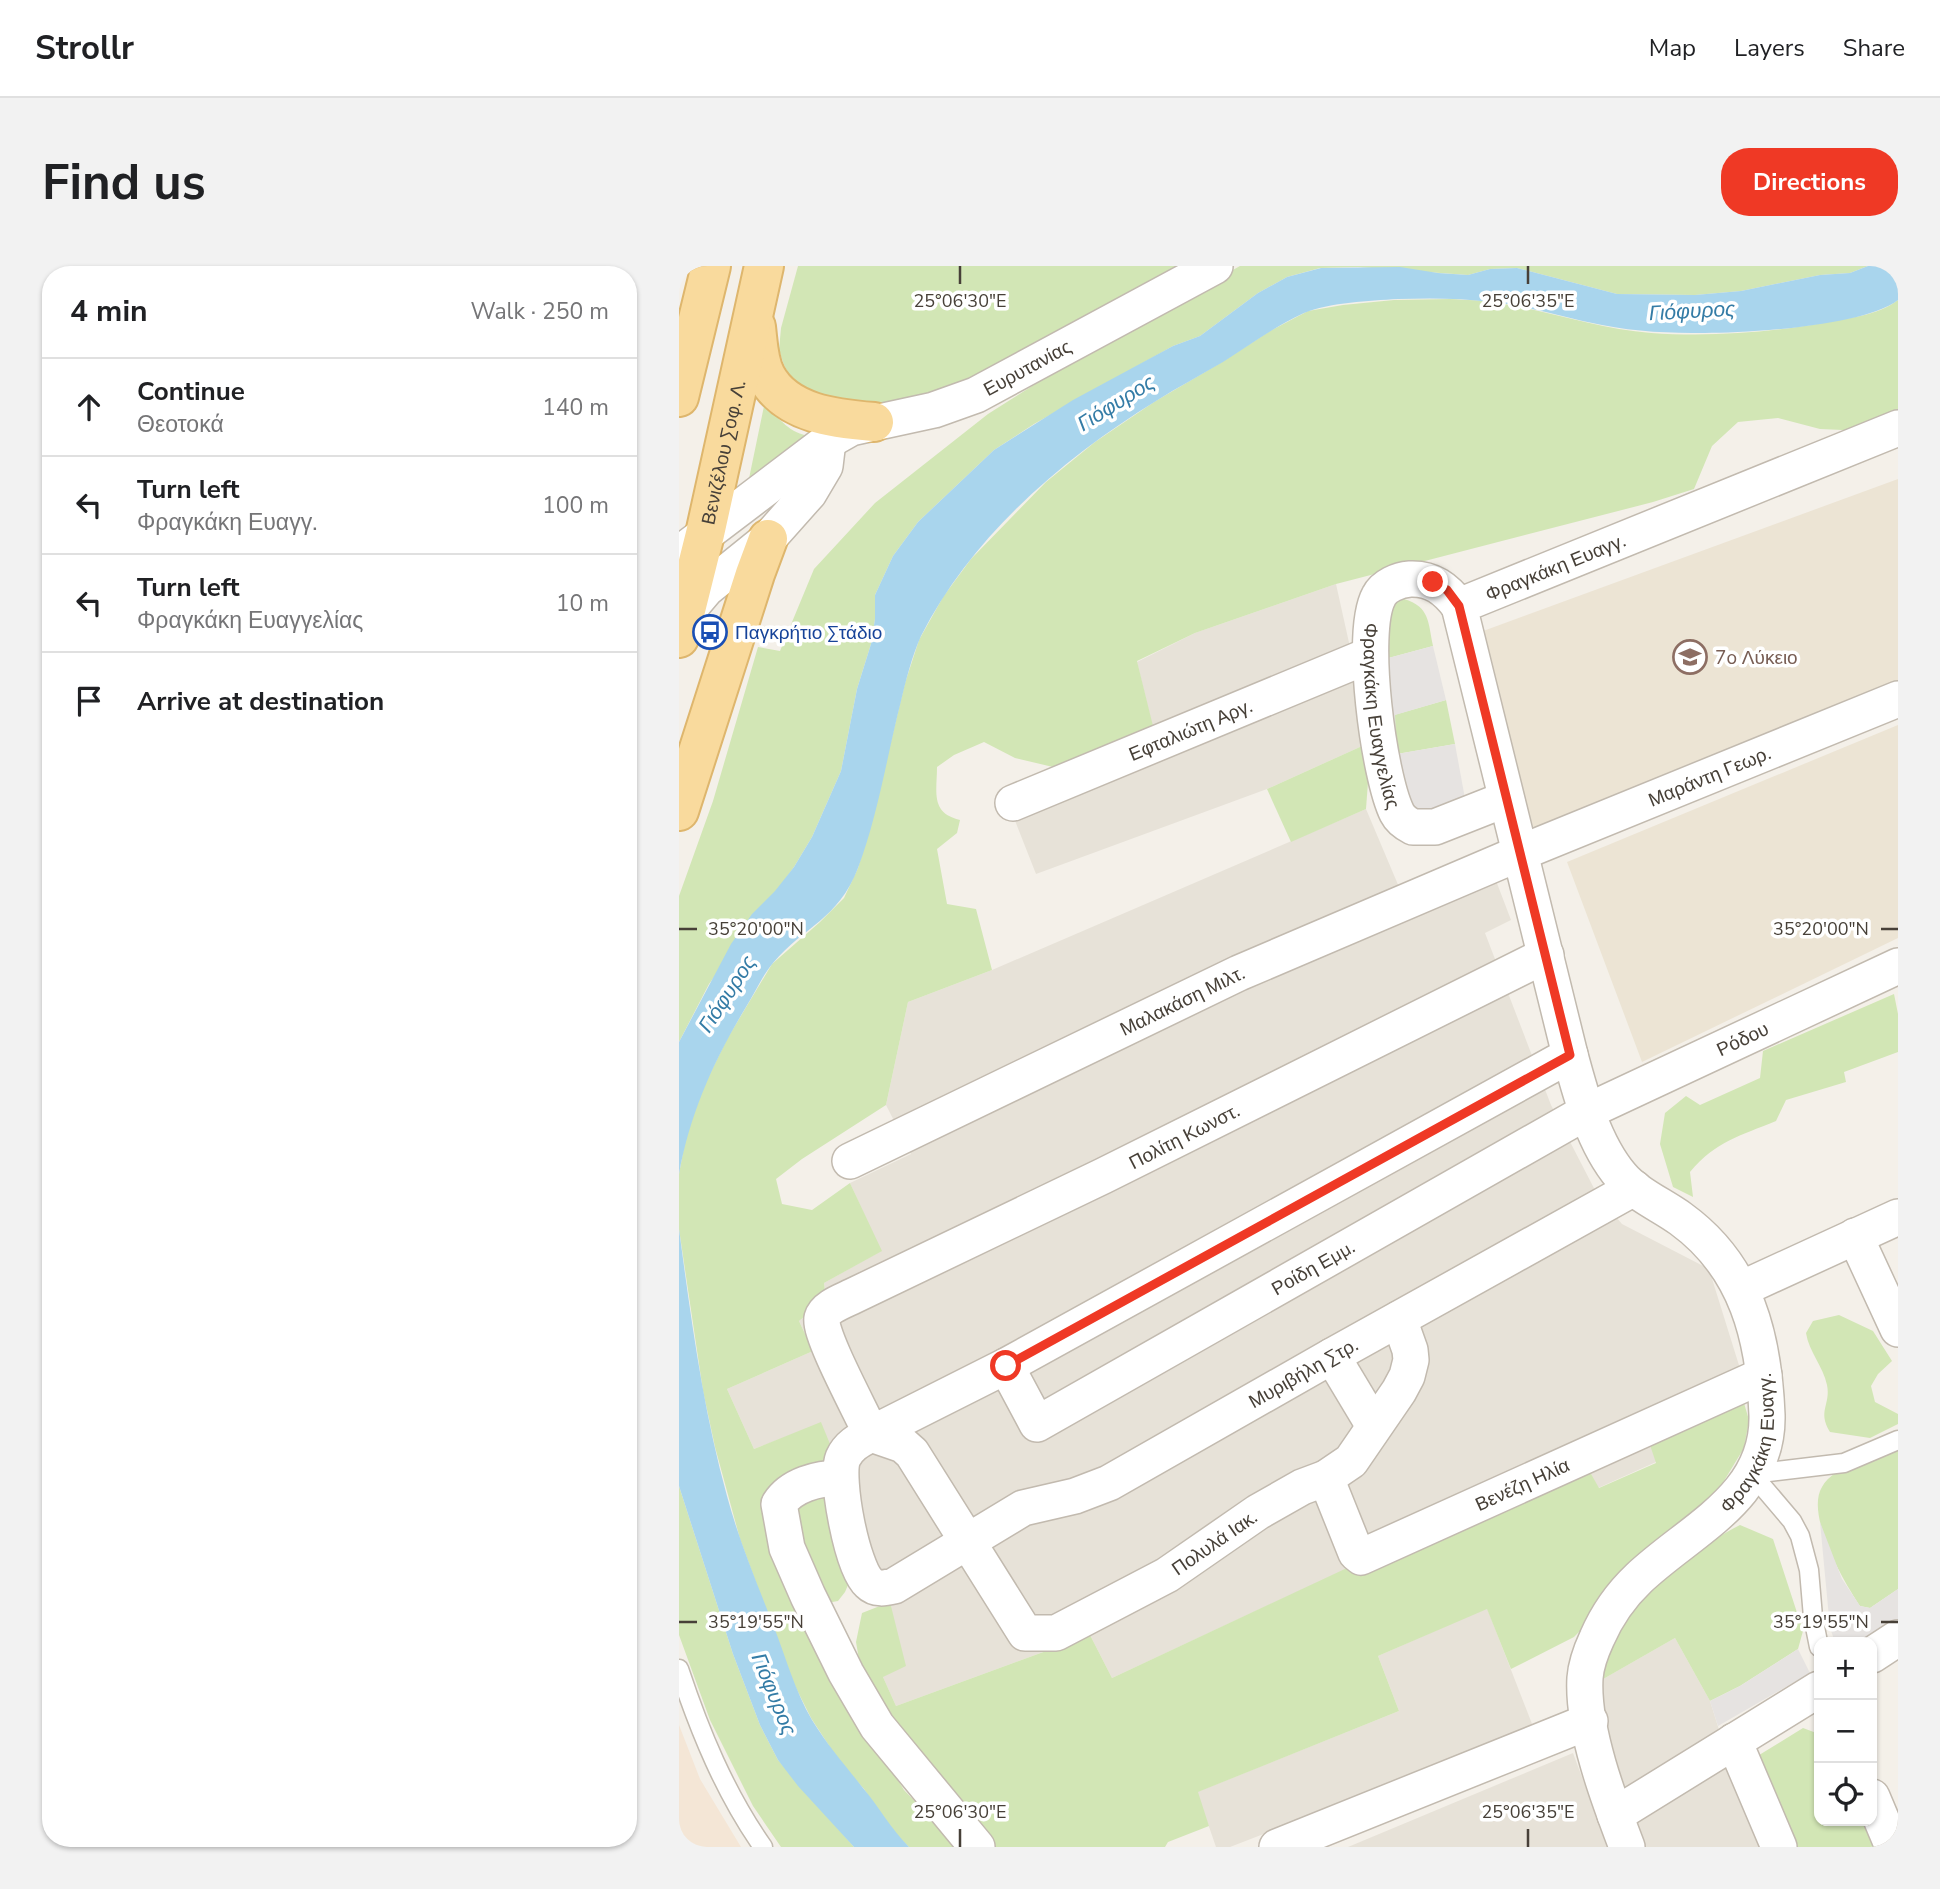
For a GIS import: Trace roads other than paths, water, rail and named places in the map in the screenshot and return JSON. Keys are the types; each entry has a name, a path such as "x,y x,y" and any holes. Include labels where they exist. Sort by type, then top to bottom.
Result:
{"main road":[{"path":"679,397 689,319 711,266"},
{"name":"Βενιζέλου Σοφ. Λ.","path":"682,626 692,544 764,266"},
{"path":"755,309 759,358 767,377 781,394 795,404 828,417 874,422"},
{"path":"679,811 768,539"}],"street":[{"name":"Ευρυτανίας","path":"692,544 828,441 851,428 934,410 977,395 1215,266"},
{"name":"Φραγκάκη Ευαγγ.","path":"1621,1831 1599,1766 1590,1721 1586,1693 1588,1663 1609,1615 1638,1579 1724,1508 1744,1488 1761,1460 1766,1438 1764,1375 1753,1322 1741,1289 1723,1258 1698,1233 1634,1188 1612,1165 1588,1111 1570,1055 1459,606 1898,428"},
{"path":"682,626 706,589 768,539 819,478 825,466 828,441"},
{"name":"Φραγκάκη Ευαγγελίας","path":"1459,606 1447,590 1433,582 1419,579 1405,579 1389,585 1380,594 1370,628 1370,654 1380,749 1397,814 1413,827 1435,827 1506,799"},
{"name":"Εφταλιώτη Αργ.","path":"1013,803 1370,654"},
{"name":"Μαράντη Γεωρ.","path":"1520,853 1898,699"},
{"name":"Μαλακάση Μιλτ.","path":"850,1161 1227,979 1520,853"},
{"name":"Πολίτη Κωνστ.","path":"871,1434 826,1338 823,1317 830,1308 1103,1176 1546,955"},
{"name":"Ρόδου","path":"1588,1111 1898,966"},
{"path":"977,1847 877,1726 846,1673 787,1548 779,1504 783,1498 806,1484 824,1478 840,1478 844,1457 856,1441 1006,1366 1570,1055"},
{"name":"Ροίδη Εμμ.","path":"1006,1366 1037,1424 1588,1111"},
{"name":"Μυριβήλη Στρ.","path":"840,1478 849,1533 866,1580 875,1587 894,1586 1023,1508 1075,1496 1109,1483 1634,1188"},
{"path":"1741,1289 1898,1217"},
{"path":"1855,1236 1898,1329"},
{"name":"Πολυλά Ιακ.","path":"967,1543 1025,1633 1056,1633 1167,1575 1258,1512 1302,1487 1326,1478 1351,1461 1399,1391 1411,1360 1399,1319"},
{"path":"1332,1356 1374,1426"},
{"name":"Βενέζη Ηλία","path":"1326,1478 1356,1553 1361,1557 1764,1375"},
{"path":"871,1434 903,1445 912,1453 967,1543"},
{"path":"1877,1652 1898,1638"},
{"path":"1621,1831 1734,1741 1814,1692"},
{"path":"1277,1847 1590,1721"},
{"path":"1734,1741 1779,1847"},
{"path":"1877,1809 1893,1847"}],"lane":[{"path":"1752,1474 1844,1463 1898,1440"},
{"path":"1752,1474 1793,1521 1800,1536 1809,1570 1812,1617 1817,1637"},
{"path":"679,1670 717,1768 763,1847"}],"water":[{"name":"Γιόφυρος","path":"1868,266 1898,266 1898,300 1882,309 1834,322 1749,332 1653,332 1588,322 1520,306 1469,300 1398,299 1326,306 1304,313 1273,330 1121,423 1087,448 1054,474 993,533 942,600 921,636 907,676 877,806 858,868 841,900 785,950 762,979 724,1047 705,1088 690,1130 679,1174 679,1042 731,944 752,914 794,867 812,837 841,771 857,689 871,644 875,595 893,556 918,522 994,450 1073,400 1173,346 1200,336 1258,293 1287,277 1321,268 1400,267 1468,275 1490,269 1517,268 1617,294 1695,295 1741,291 1820,275 1850,273"},
{"name":"Γιόφυρος","path":"679,1229 704,1397 732,1513 749,1562 796,1686 812,1720 909,1847 854,1847 798,1786 778,1760 760,1725 733,1654 679,1486"}],"place":[{"name":"Παγκρήτιο Στάδιο","path":"710,632"},
{"name":"7o Λύκειο","path":"1690,657"}]}
